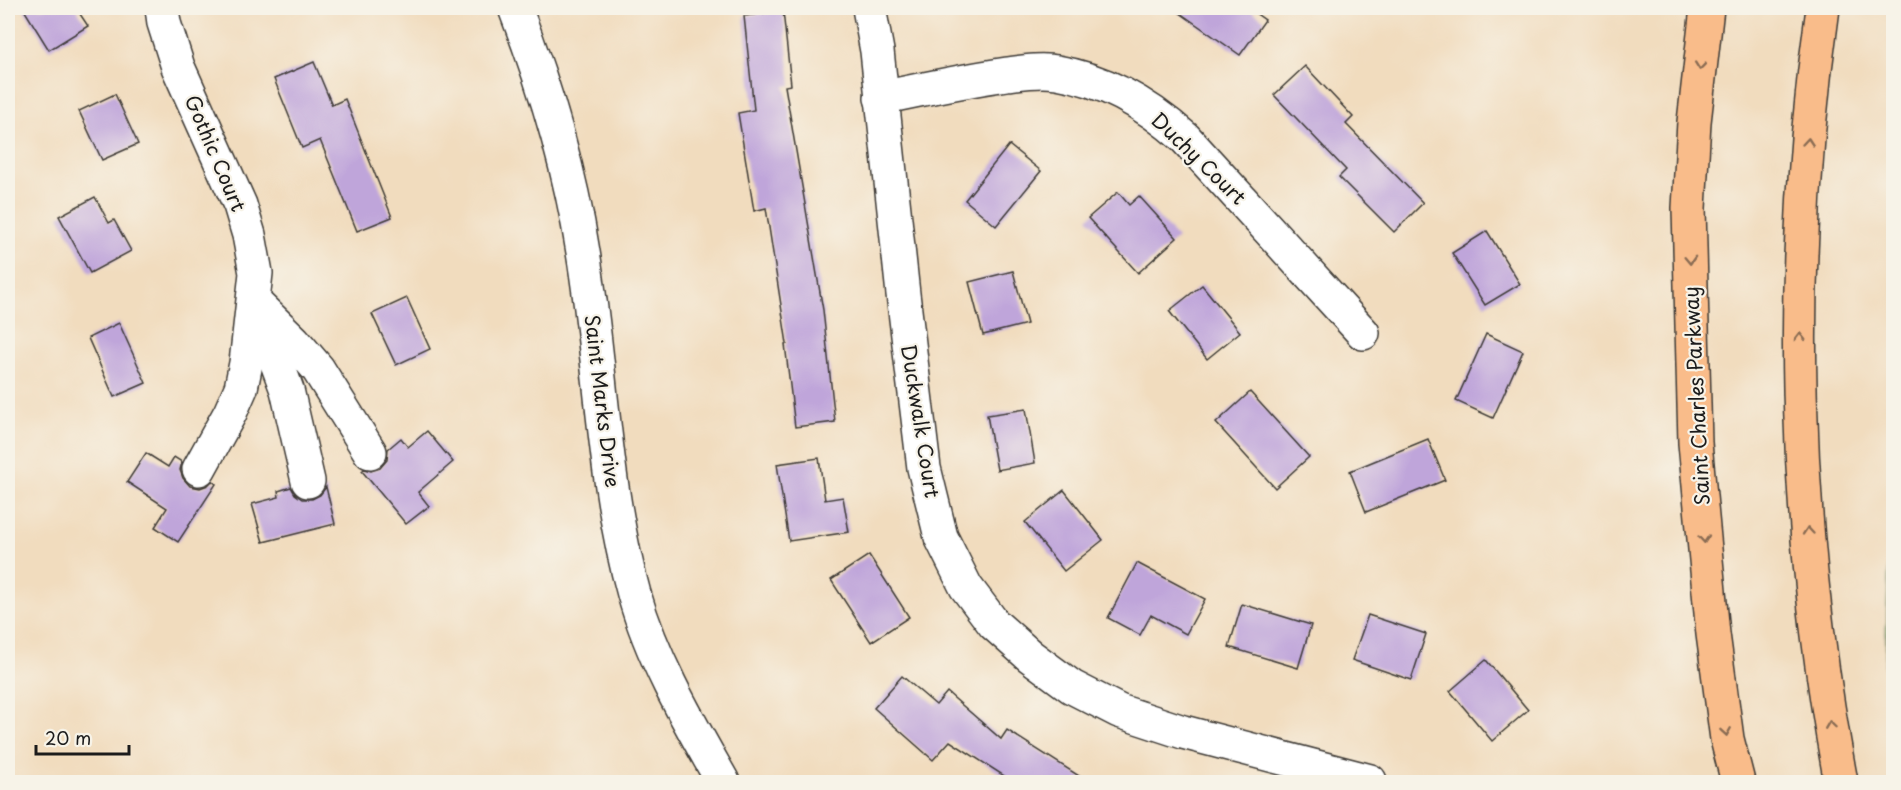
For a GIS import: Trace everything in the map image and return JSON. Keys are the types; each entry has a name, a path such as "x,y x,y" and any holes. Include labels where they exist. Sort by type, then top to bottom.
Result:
{"main road":[{"name":"Saint Charles Parkway","path":"1707,8 1694,122 1689,208 1695,443 1713,634 1727,739 1738,783"},
{"path":"1823,8 1814,68 1801,216 1799,322 1803,482 1808,541 1815,611 1840,783"}],"street":[{"name":"Gothic Court","path":"162,8 164,23 178,67 240,205 249,235 256,273 241,388 199,469"},
{"name":"Saint Marks Drive","path":"515,8 531,49 572,194 584,252 614,490 634,594 652,645 681,709 723,783"},
{"name":"Duckwalk Court","path":"869,8 877,51 924,468 941,537 966,587 994,624 1030,656 1072,687 1119,711 1183,732 1370,781"},
{"name":"Duchy Court","path":"881,98 977,78 1033,71 1056,72 1085,79 1132,98 1160,116 1185,138 1363,333"},
{"path":"254,302 294,341 318,369 370,452"},
{"path":"254,302 287,390 308,481"}],"green space":[{"path":"1893,449 1894,668 1885,669"}],"building":[{"path":"23,8 76,8 88,26 49,50"},
{"path":"1173,8 1248,8 1265,20 1240,55"},
{"path":"783,11 791,85 785,86 823,310 835,422 795,427 785,344 787,344 766,208 754,211 738,113 754,110 744,16"},
{"path":"314,62 332,105 345,99 392,217 357,231 320,140 302,148 274,79"},
{"path":"1305,66 1353,117 1346,124 1423,203 1394,232 1339,177 1346,170 1274,95"},
{"path":"115,94 138,144 102,160 79,111"},
{"path":"1009,145 1041,171 996,226 965,200"},
{"path":"1118,192 1129,205 1139,196 1177,238 1138,273 1088,218"},
{"path":"95,197 109,223 114,220 131,251 90,273 59,216"},
{"path":"1487,231 1520,284 1485,305 1452,253"},
{"path":"1013,271 1027,324 983,335 969,282"},
{"path":"1202,285 1240,332 1207,359 1169,311"},
{"path":"407,298 430,349 396,365 372,314"},
{"path":"119,323 146,383 114,397 88,338"},
{"path":"1486,334 1523,351 1493,418 1456,401"},
{"path":"1250,392 1309,457 1275,488 1216,423"},
{"path":"1026,409 1035,463 997,470 987,415"},
{"path":"427,431 453,462 418,492 429,506 406,524 362,471 380,468 387,460 388,449 401,438 408,447"},
{"path":"1428,439 1445,480 1366,512 1350,471"},
{"path":"146,453 168,467 174,457 182,462 180,470 190,486 200,488 212,481 216,484 178,542 155,527 167,508 127,482"},
{"path":"819,458 825,500 843,497 849,532 789,541 777,464"},
{"path":"291,487 302,499 312,499 320,495 326,487 335,524 263,542 252,504 279,497 278,491"},
{"path":"1064,490 1103,540 1064,571 1025,522"},
{"path":"869,555 909,617 871,642 831,580"},
{"path":"1137,563 1205,599 1186,634 1151,615 1140,635 1108,618"},
{"path":"1242,604 1311,625 1298,668 1229,647"},
{"path":"1368,615 1426,634 1411,680 1352,660"},
{"path":"1486,660 1528,710 1492,741 1450,691"},
{"path":"902,676 936,705 947,692 1001,739 1007,730 1090,783 1015,783 950,741 933,760 874,708"}]}
